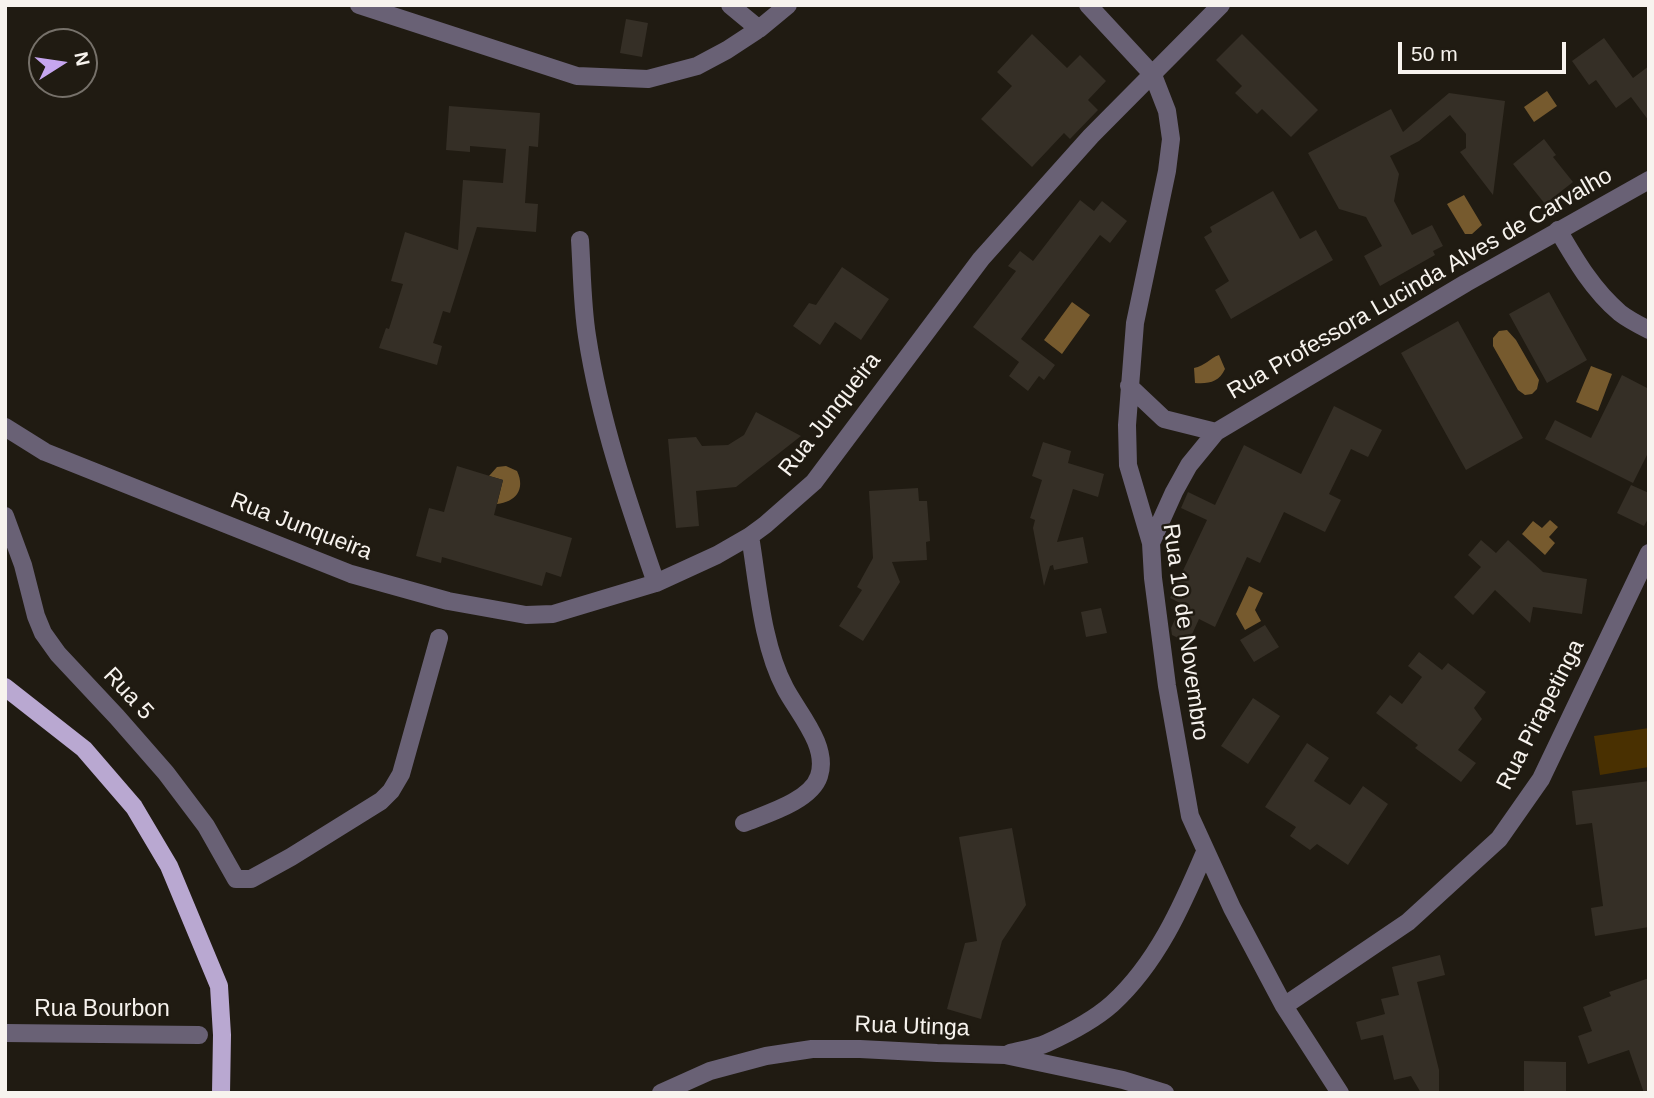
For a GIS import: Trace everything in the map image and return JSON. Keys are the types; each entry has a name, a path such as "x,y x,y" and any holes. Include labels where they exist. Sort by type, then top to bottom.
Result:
{"main road":[{"path":"5,687 84,749 134,807 169,866 219,986 221,1093"}],"street":[{"path":"359,5 577,76 648,79 697,66 759,29 788,5"},
{"path":"730,5 759,29"},
{"name":"Rua 10 de Novembro","path":"1088,5 1153,75 1167,111 1171,139 1167,171 1135,323 1127,425 1128,465 1151,543 1153,578 1173,728 1190,816 1232,908 1284,1006 1340,1093"},
{"name":"Rua Junqueira","path":"5,427 45,452 225,525 351,574 448,601 526,615 553,614 656,583 717,555 750,536 814,482 981,259 1091,136 1221,5"},
{"name":"Rua Professora Lucinda Alves de Carvalho","path":"1151,543 1189,465 1216,432 1373,337 1649,180"},
{"path":"1558,230 1583,274 1603,297 1622,315 1649,330"},
{"path":"580,240 587,334 601,408 624,490 656,583"},
{"name":"Rua Professora Lucinda Alves de Carvalho","path":"1129,386 1164,419 1216,432"},
{"name":"Rua 5","path":"5,516 43,633 58,654 166,773 206,826 236,879 251,878 291,857 380,801 391,791 401,774 439,638"},
{"path":"744,823 784,808 809,791 819,779 821,769 820,751 784,687 772,657 750,536"},
{"name":"Rua Pirapetinga","path":"1284,1006 1408,922 1499,839 1541,779 1649,553"},
{"path":"1005,1055 1045,1044 1087,1022 1111,1005 1143,971 1168,930 1205,852"},
{"name":"Rua Bourbon","path":"5,1034 199,1035"},
{"name":"Rua Utinga","path":"661,1093 710,1071 766,1056 811,1049 1005,1055 1123,1080 1165,1093"}],"shaded area":[{"path":"1547,91 1557,106 1534,122 1524,107"},
{"path":"1464,195 1482,225 1472,234 1465,234 1447,204"},
{"path":"1072,302 1090,315 1062,354 1044,340"},
{"path":"1507,330 1516,340 1539,380 1537,389 1532,394 1525,395 1518,390 1493,346 1493,338 1499,331"},
{"path":"1219,355 1225,369 1220,377 1209,382 1195,383 1194,368"},
{"path":"1591,366 1612,374 1598,411 1576,402"},
{"path":"506,466 517,471 519,489 514,498 497,504 503,480 489,476 497,467"},
{"path":"1550,520 1558,527 1549,537 1555,543 1545,555 1522,534 1533,521 1542,528"},
{"path":"1249,586 1263,593 1255,610 1261,621 1245,630 1236,614"},
{"path":"1649,728 1649,767 1600,775 1594,736"}],"building":[{"path":"626,19 648,23 642,57 620,53"},
{"path":"1032,34 1067,68 1080,55 1106,81 1088,100 1098,110 1070,139 1064,133 1032,167 981,119 1012,86 997,72"},
{"path":"1242,34 1318,110 1291,137 1262,109 1257,114 1235,93 1242,86 1216,60"},
{"path":"1604,38 1633,78 1649,66 1649,121 1631,97 1616,108 1596,80 1589,85 1572,61"},
{"path":"1449,93 1505,101 1493,195 1460,152 1466,148 1466,134 1450,115 1419,141 1390,156 1399,174 1394,201 1412,235 1432,225 1443,246 1433,251 1435,255 1380,286 1364,256 1382,246 1366,217 1339,209 1308,153 1391,109 1403,132"},
{"path":"449,106 540,113 538,147 529,146 525,203 538,204 536,232 477,227 450,313 443,311 433,343 442,346 437,365 379,348 386,328 389,329 403,284 391,281 405,232 458,250 463,180 503,183 506,149 470,146 470,152 446,150"},
{"path":"1544,139 1556,155 1553,157 1573,182 1545,204 1513,164"},
{"path":"1273,191 1300,239 1316,230 1333,260 1231,319 1215,290 1229,281 1204,237 1212,232 1210,227"},
{"path":"1080,200 1094,211 1102,201 1127,221 1110,243 1100,235 1021,339 1055,365 1044,380 1039,376 1028,391 1009,376 1019,362 973,327 1016,271 1008,266 1020,251 1033,261"},
{"path":"842,267 889,299 861,340 835,322 820,345 793,326 809,303 816,305"},
{"path":"1549,292 1587,360 1547,383 1509,314"},
{"path":"1458,321 1523,438 1466,470 1401,353"},
{"path":"1622,375 1649,389 1649,451 1633,483 1545,439 1555,420 1591,438"},
{"path":"1334,406 1382,430 1368,457 1351,449 1329,494 1341,500 1325,532 1284,512 1260,563 1247,557 1215,627 1199,619 1188,643 1172,635 1171,628 1182,604 1170,598 1207,520 1181,508 1188,492 1215,505 1244,445 1301,474"},
{"path":"756,412 801,436 736,487 696,491 699,526 676,528 668,439 696,437 702,446 728,445 744,435"},
{"path":"1043,442 1071,451 1068,463 1104,474 1098,497 1073,489 1057,542 1083,537 1088,563 1054,570 1053,565 1050,566 1044,586 1033,528 1035,520 1030,518 1042,480 1032,476"},
{"path":"457,466 503,480 494,515 572,538 561,577 546,572 542,586 442,557 441,563 416,556 429,508 444,512"},
{"path":"1631,485 1649,493 1649,517 1644,526 1617,513"},
{"path":"918,488 919,501 927,501 930,541 926,542 927,560 892,562 900,582 863,641 839,626 862,590 857,587 873,558 869,491"},
{"path":"1481,540 1496,553 1508,540 1543,572 1587,579 1582,614 1533,607 1530,623 1495,590 1473,615 1454,597 1481,567 1468,555"},
{"path":"1101,608 1107,633 1086,637 1081,612"},
{"path":"1265,625 1279,647 1254,662 1240,640"},
{"path":"1419,652 1442,670 1448,663 1486,692 1474,708 1482,719 1458,750 1476,763 1461,782 1415,748 1418,745 1376,713 1390,695 1402,704 1422,677 1408,666"},
{"path":"1253,698 1280,716 1248,764 1221,746"},
{"path":"1307,743 1329,758 1314,781 1350,805 1363,786 1388,804 1348,865 1317,844 1310,850 1290,836 1296,827 1265,807"},
{"path":"1649,781 1649,927 1595,936 1591,908 1603,906 1592,823 1576,825 1572,791"},
{"path":"1012,828 1026,905 1002,941 981,1019 947,1009 965,943 977,941 959,837"},
{"path":"1440,955 1445,975 1417,982 1439,1070 1439,1093 1421,1093 1411,1076 1394,1080 1383,1035 1361,1040 1356,1022 1385,1014 1381,999 1399,995 1392,967"},
{"path":"1649,978 1649,1093 1644,1093 1629,1050 1588,1064 1578,1036 1592,1031 1583,1007 1611,996 1609,992"},
{"path":"1524,1061 1566,1062 1566,1093 1524,1093"}]}
